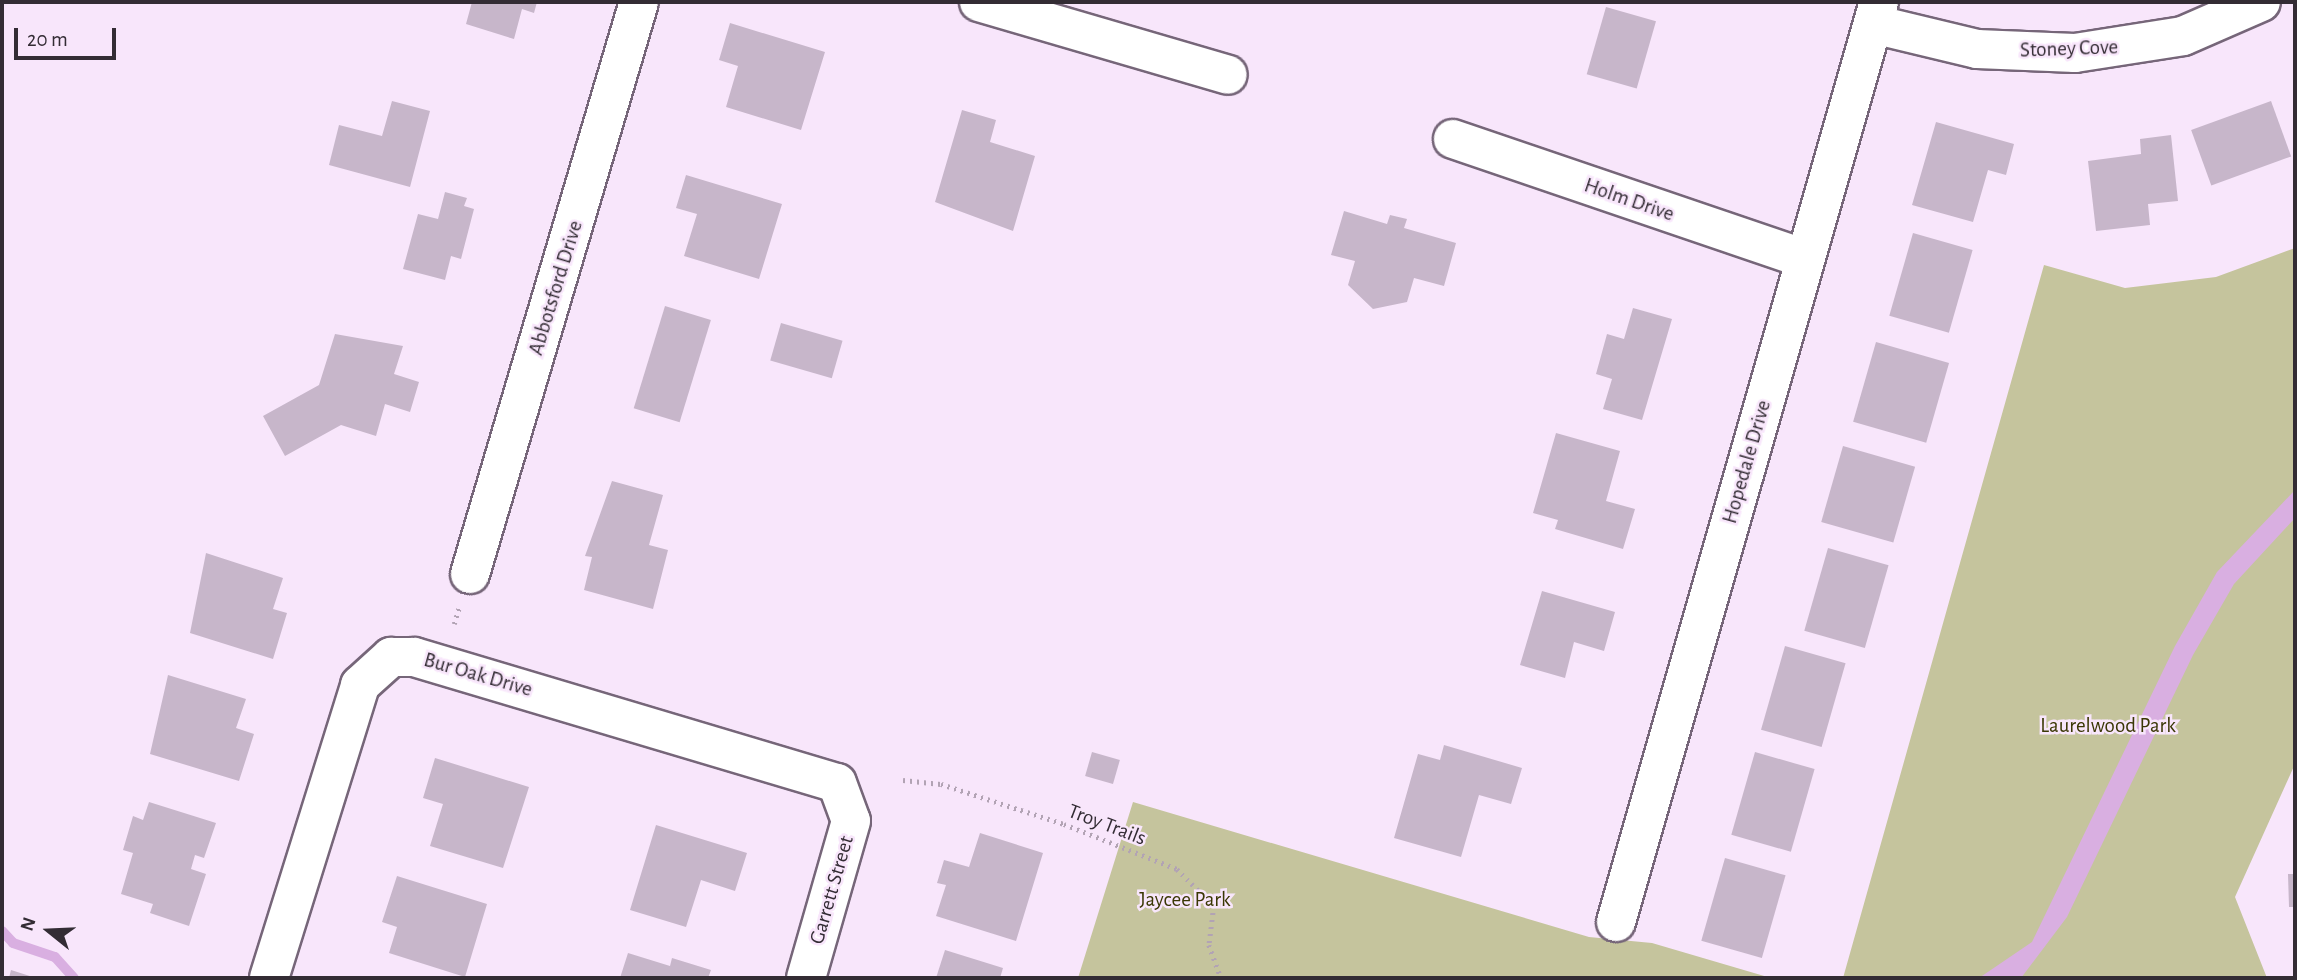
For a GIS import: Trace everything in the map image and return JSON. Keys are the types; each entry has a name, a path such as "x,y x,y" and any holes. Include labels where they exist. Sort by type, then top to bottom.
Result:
{"street":[{"name":"Abbotsford Drive","path":"470,574 639,2"},
{"path":"979,2 1228,75"},
{"name":"Stoney Cove","path":"1876,13 1978,49 2075,53 2183,36 2261,2"},
{"name":"Hopedale Drive","path":"1616,922 1876,13"},
{"name":"Holm Drive","path":"1454,139 1805,258"},
{"name":"Bur Oak Drive","path":"269,978 360,685 391,657 432,660 826,777 848,801"},
{"name":"Garrett Street","path":"806,978 847,845 848,801"}],"path":[{"name":"Troy Trails","path":"903,780 941,784 1177,869 1214,906 1209,945 1221,978"}],"green space":[{"name":"Laurelwood Park","path":"2295,248 2295,764 2235,897 2267,978 1843,978 2044,265 2125,288 2216,277"},
{"name":"Jaycee Park","path":"1133,802 1589,937 1652,943 1771,978 1078,978"}],"shaded area":[{"path":"2295,490 2295,518 2234,584 2193,655 2067,917 2021,978 1979,978 2032,942 2175,646 2217,572"}],"building":[{"path":"472,2 537,2 534,13 522,9 514,39 466,24"},
{"path":"1606,7 1656,21 1637,89 1587,74"},
{"path":"730,23 825,52 801,130 726,107 738,66 719,60"},
{"path":"392,101 430,111 410,187 329,165 339,125 382,136"},
{"path":"2271,101 2291,156 2211,186 2191,130"},
{"path":"962,110 996,120 990,142 1035,156 1013,231 935,202"},
{"path":"1936,122 2014,144 2006,175 1988,170 1973,222 1912,205"},
{"path":"2171,135 2178,201 2148,204 2150,225 2096,231 2088,161 2141,154 2140,139"},
{"path":"686,175 782,204 759,279 684,256 697,214 676,208"},
{"path":"445,192 467,198 464,206 474,209 461,259 451,256 445,280 403,269 418,214 438,219"},
{"path":"1344,211 1387,224 1390,215 1407,219 1404,228 1456,243 1444,286 1414,278 1407,302 1373,309 1348,285 1355,261 1331,255"},
{"path":"1913,233 1973,250 1949,333 1889,316"},
{"path":"665,306 711,320 680,422 634,408"},
{"path":"1633,308 1672,319 1642,420 1603,409 1612,379 1596,374 1607,334 1624,339"},
{"path":"781,323 843,341 832,378 770,360"},
{"path":"335,334 403,346 394,374 419,382 410,412 385,404 376,436 341,425 285,456 263,416 319,385"},
{"path":"1876,342 1949,363 1926,443 1853,422"},
{"path":"1556,433 1620,451 1606,501 1635,509 1623,549 1555,529 1558,520 1533,513"},
{"path":"1843,446 1915,467 1893,543 1821,522"},
{"path":"612,481 663,495 649,545 668,550 653,609 584,590 592,557 585,556"},
{"path":"1828,548 1889,565 1865,648 1804,631"},
{"path":"206,553 283,578 273,609 287,613 273,659 190,633"},
{"path":"1542,591 1615,612 1604,651 1574,642 1565,678 1520,665"},
{"path":"1785,646 1846,663 1822,747 1761,730"},
{"path":"168,675 246,699 236,728 254,734 239,781 150,754"},
{"path":"1444,745 1522,768 1511,804 1479,795 1461,857 1394,838 1418,754 1440,760"},
{"path":"1092,752 1120,760 1113,784 1085,776"},
{"path":"1755,752 1815,769 1791,852 1731,835"},
{"path":"435,758 529,787 503,868 430,846 443,804 423,798"},
{"path":"149,802 216,823 204,858 195,855 191,869 206,874 189,926 150,913 153,904 121,894 133,853 123,850 133,816 143,820"},
{"path":"656,825 747,853 735,891 701,880 686,927 630,910"},
{"path":"980,833 1043,853 1016,941 936,916 946,885 937,883 944,860 969,867"},
{"path":"1725,858 1786,875 1762,958 1701,941"},
{"path":"2288,874 2295,874 2295,907 2289,907"},
{"path":"397,876 487,904 465,977 389,953 397,927 382,922"},
{"path":"945,950 1003,968 1000,978 936,978"},
{"path":"628,953 670,966 672,958 711,970 708,978 620,978"},
{"path":"11,970 36,978 9,978"}],"waterway":[{"path":"2,931 13,943 55,957 74,978"}]}
